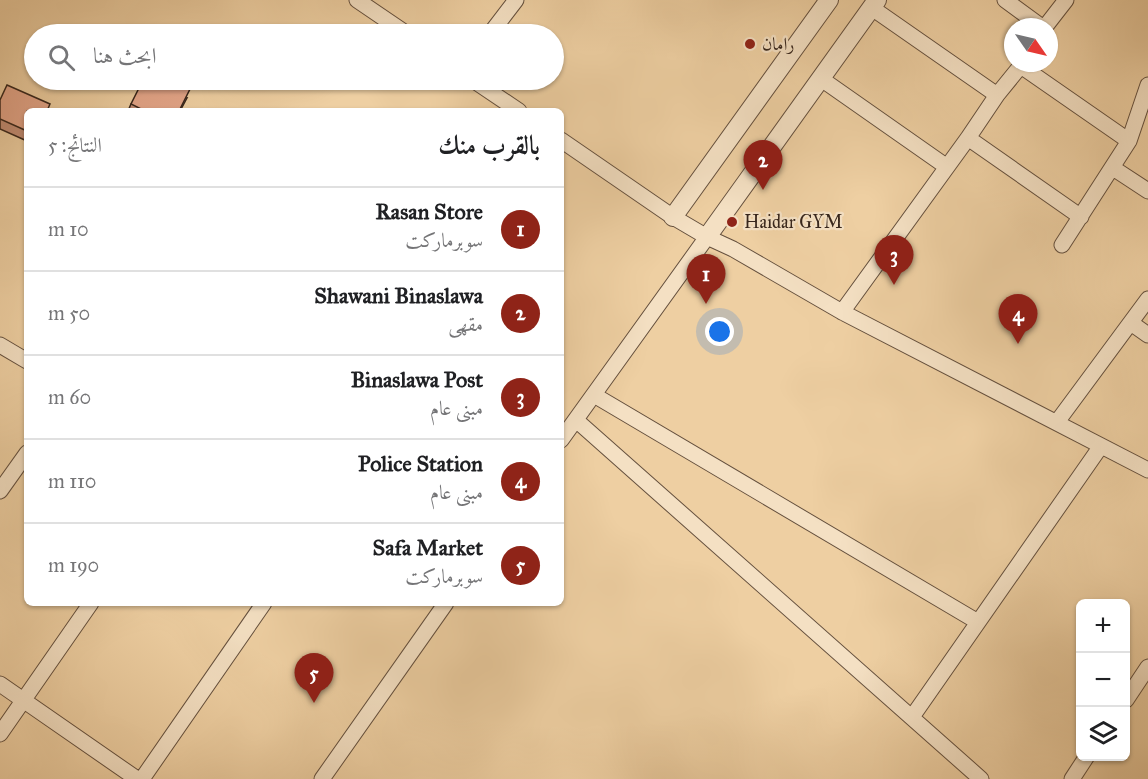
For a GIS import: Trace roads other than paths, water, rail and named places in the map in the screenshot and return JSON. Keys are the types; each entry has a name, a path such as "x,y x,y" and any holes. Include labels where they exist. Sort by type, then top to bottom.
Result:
{"street":[{"path":"357,0 392,24"},
{"path":"498,24 516,0"},
{"path":"673,217 829,0"},
{"path":"1005,0 1030,18"},
{"path":"1051,18 1066,0"},
{"path":"564,436 875,4 997,95"},
{"path":"842,312 948,167 997,95 1016,72"},
{"path":"1032,72 1129,141"},
{"path":"820,78 948,167"},
{"path":"1062,245 1129,141 1148,86"},
{"path":"488,90 515,108"},
{"path":"968,138 1081,216"},
{"path":"564,142 673,217 707,237 733,249 842,312 1148,470"},
{"path":"1113,168 1148,191"},
{"path":"1057,422 1148,298"},
{"path":"1131,323 1148,335"},
{"path":"0,345 24,360"},
{"path":"594,395 978,622"},
{"path":"576,420 981,779"},
{"path":"912,717 1101,446"},
{"path":"0,491 24,457"},
{"path":"0,734 89,606"},
{"path":"142,779 262,606"},
{"path":"322,779 444,606"},
{"path":"1130,693 1148,667"},
{"path":"0,684 137,779"},
{"path":"1072,779 1084,761"}],"place":[{"name":"رامان","path":"750,44"},
{"name":"Shawani Binaslawa","path":"763,190"},
{"name":"Haidar GYM","path":"732,222"},
{"name":"Binaslawa Post","path":"894,285"},
{"name":"Rasan Store","path":"706,304"},
{"name":"Police Station","path":"1018,344"},
{"name":"Safa Market","path":"314,703"}]}
